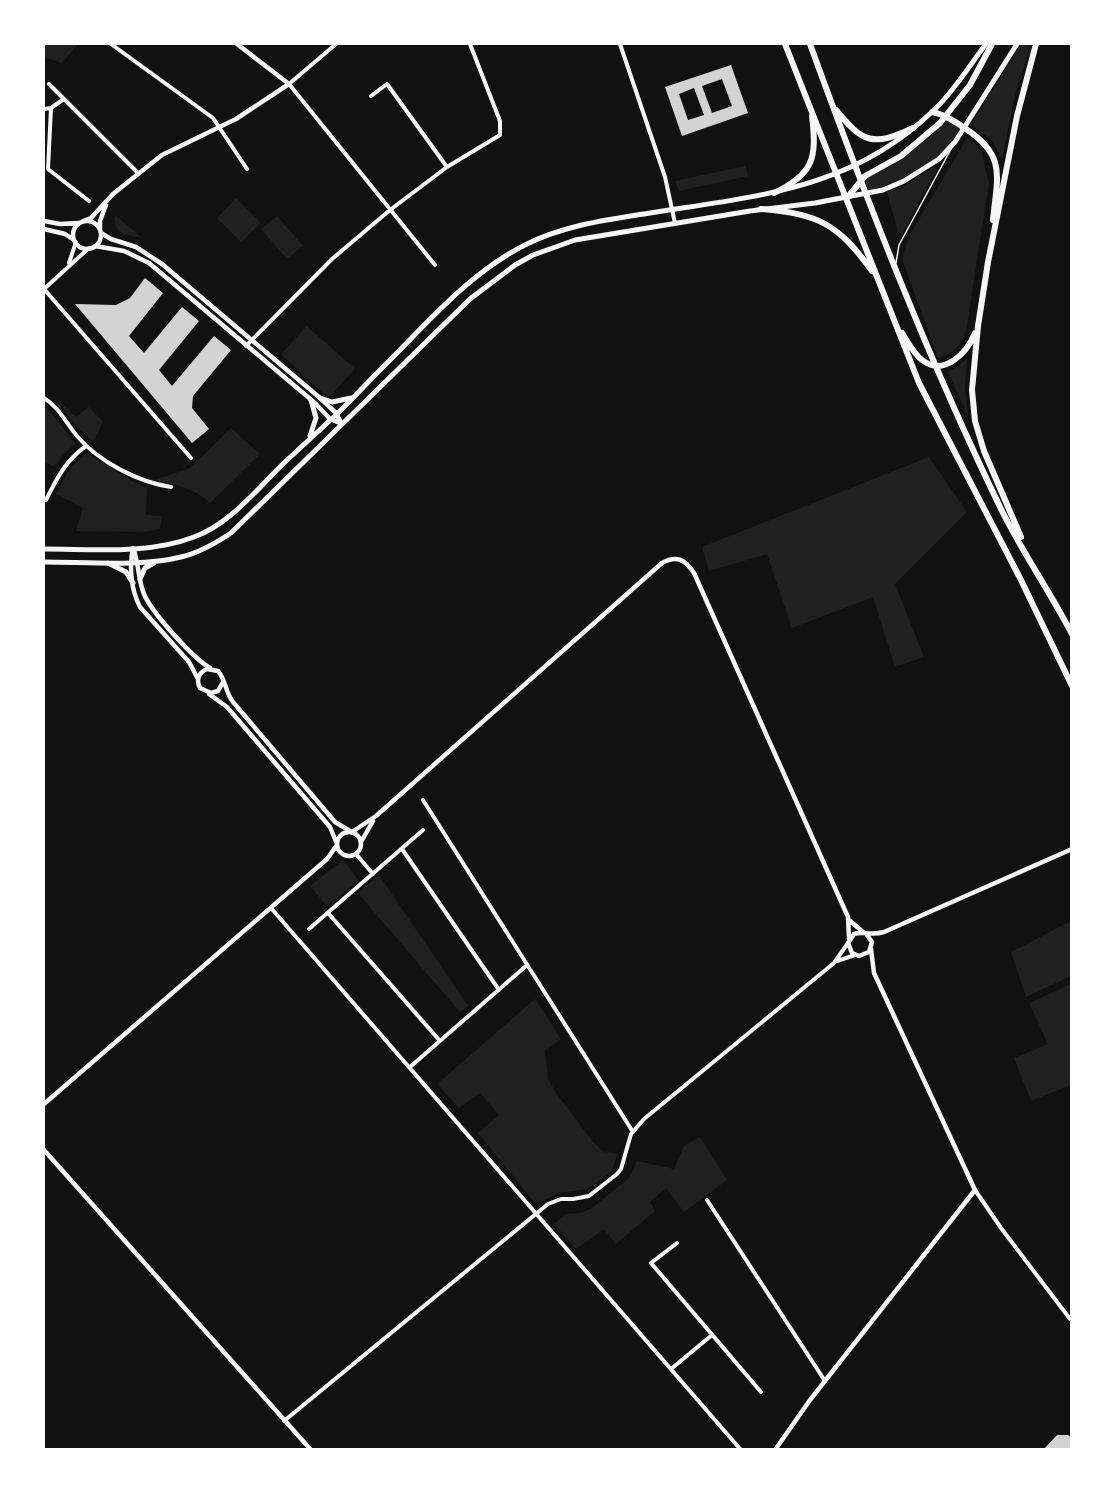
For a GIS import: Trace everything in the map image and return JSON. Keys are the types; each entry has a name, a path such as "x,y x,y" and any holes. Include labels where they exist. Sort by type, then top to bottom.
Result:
{"highway":[{"path":"785,44 838,174 893,320 936,417 1021,580 1071,686"},
{"path":"810,44 866,194 937,365 999,504 1071,634"},
{"path":"847,198 861,180 914,146 946,117 970,85 992,44"},
{"path":"1032,562 984,451 975,421 972,390 978,326 988,262 1017,116 1036,44"},
{"path":"833,105 850,128 868,140 882,141 913,128"},
{"path":"774,193 798,180 805,174 813,160 814,131 810,107"},
{"path":"932,112 964,128 988,147 996,161 988,262"},
{"path":"761,209 802,214 831,226 857,250 877,278"},
{"path":"893,320 916,354 930,364 937,365 948,364 963,354 978,326"}],"main road":[{"path":"44,549 133,548 176,543 210,530 234,512 461,289 508,254 528,243 571,227 774,193 838,174 880,153 932,112 957,84 986,44"},
{"path":"44,562 161,561 198,552 231,533 470,299 515,265 533,255 574,240 866,194 892,187 920,173 939,159 955,142 1017,44"},
{"path":"320,398 332,402 352,398"},
{"path":"309,438 316,418 316,411 311,400"},
{"path":"140,579 145,568 161,561"},
{"path":"106,562 126,572 133,583"}],"street":[{"path":"111,44 207,113 247,170"},
{"path":"237,44 288,84 435,265"},
{"path":"67,267 75,251 74,231 81,222 96,214 107,200 138,173 162,155 236,119 288,84 336,44"},
{"path":"246,345 332,259 390,210 447,167 500,135 500,121 470,44"},
{"path":"620,44 665,177 675,223"},
{"path":"49,84 138,173"},
{"path":"371,96 387,84 447,167"},
{"path":"44,109 51,108 64,99"},
{"path":"51,108 46,170 89,201"},
{"path":"107,200 100,221 100,239 44,289 190,458"},
{"path":"44,221 68,224 92,222 111,239 136,247 153,257 320,398 336,414 342,424"},
{"path":"44,229 64,234 81,247 124,251 149,263 311,400 330,419 342,424"},
{"path":"44,398 57,408 87,446 132,476 171,487"},
{"path":"46,500 67,462 74,454 87,446"},
{"path":"133,548 130,562 136,600 140,607 189,662 200,688 227,707 330,827 339,850 345,855"},
{"path":"133,548 143,592 155,611 199,661 218,671 226,692 233,702 335,822 357,834 361,848 356,854 338,855 327,859"},
{"path":"44,1104 327,859 341,835 351,832 376,816 662,563 674,558 683,560 694,573 848,917 865,934 871,947 874,973 975,1190 1000,1228 1070,1319"},
{"path":"198,680 201,673 211,668"},
{"path":"207,693 218,691 223,682"},
{"path":"423,800 633,1132"},
{"path":"361,842 376,816"},
{"path":"309,929 423,830"},
{"path":"402,849 499,990"},
{"path":"285,1420 535,1214 555,1201 589,1196 617,1174 621,1169 633,1132 644,1119 834,963 857,933 884,932 1071,849"},
{"path":"356,854 373,874"},
{"path":"271,908 741,1449"},
{"path":"328,913 440,1041"},
{"path":"848,917 849,950 874,973"},
{"path":"834,963 866,955 884,932"},
{"path":"410,1067 526,966"},
{"path":"44,1150 310,1449"},
{"path":"775,1449 975,1190"},
{"path":"707,1200 825,1382"},
{"path":"676,1243 651,1263 761,1392"},
{"path":"671,1370 712,1335"}],"lane":[{"path":"897,270 896,257 899,245 955,142"}],"shaded area":[{"path":"44,44 78,44 62,63 44,57"},
{"path":"1021,44 1032,44 1016,92 1002,159 992,140 971,125"},
{"path":"947,120 961,128 953,140 932,161 895,182 867,191 864,181 866,178 909,152"},
{"path":"967,138 977,145 982,153 989,183 966,331 956,349 938,358 902,259 909,236"},
{"path":"745,166 748,176 679,191 675,181"},
{"path":"933,167 937,169 902,234 898,232 887,192 904,186"},
{"path":"236,198 261,223 241,242 217,218"},
{"path":"115,214 142,238 118,230 114,221"},
{"path":"277,216 303,246 287,259 261,229"},
{"path":"307,326 355,369 328,398 281,354"},
{"path":"967,358 965,387 968,417 948,372"},
{"path":"57,399 76,417 89,407 103,422 93,442 73,422"},
{"path":"45,406 75,444 55,467 44,462"},
{"path":"231,428 260,454 210,503 191,490 155,480 190,468"},
{"path":"87,453 147,488 146,515 162,516 160,529 142,532 76,531 83,508 56,494 70,468"},
{"path":"929,457 967,512 895,584 924,657 895,667 873,597 792,628 767,554 709,571 702,547"},
{"path":"343,860 359,881 327,906 310,886"},
{"path":"379,875 468,1006 460,1012 358,893"},
{"path":"1071,921 1071,976 1026,997 1011,952"},
{"path":"1071,984 1071,1085 1031,1101 1014,1058 1048,1044 1029,1003"},
{"path":"535,999 561,1039 545,1050 548,1079 593,1142 604,1152 618,1154 611,1171 588,1189 558,1193 539,1203 535,1203 478,1133 499,1115 480,1093 459,1108 437,1084"},
{"path":"700,1137 727,1180 684,1212 666,1188 650,1202 655,1211 616,1244 604,1229 576,1249 554,1224 566,1214 582,1213 592,1208 629,1178 637,1161 674,1169 684,1146"}],"building":[{"path":"731,65 748,113 682,136 665,87","holes":["722,79 732,106 712,113 702,86","694,88 704,115 688,120 679,94"]},
{"path":"145,278 163,293 129,336 144,353 182,307 199,321 159,370 172,386 214,336 231,350 193,396 192,408 209,429 192,443 75,304 116,305 130,298"},
{"path":"1057,1435 1068,1435 1072,1438 1072,1450 1043,1450"}]}
